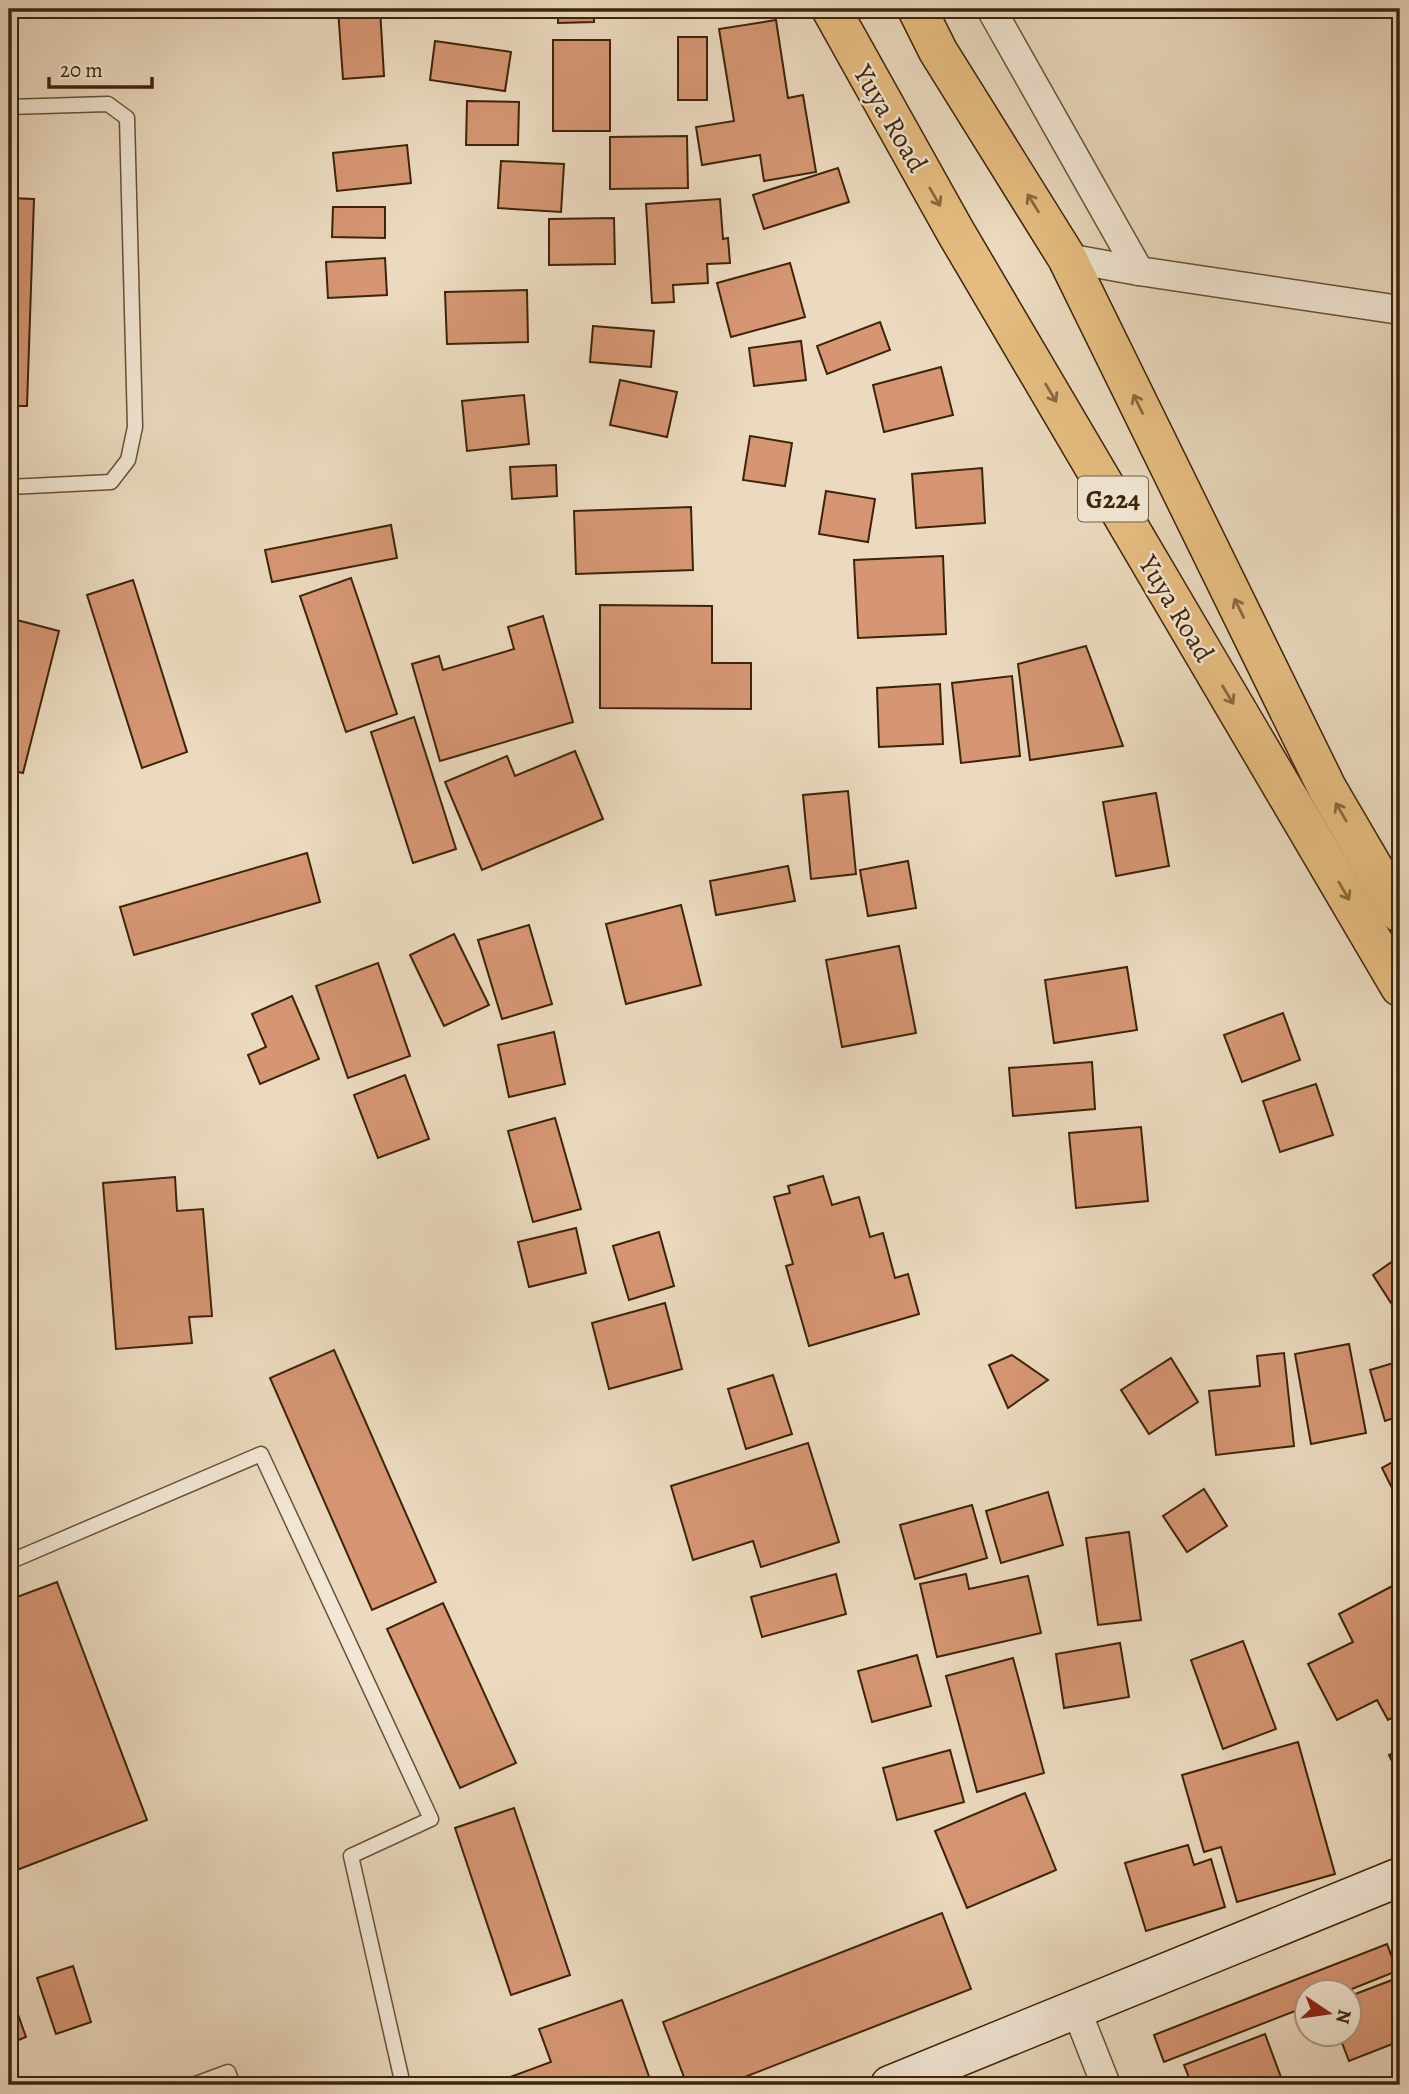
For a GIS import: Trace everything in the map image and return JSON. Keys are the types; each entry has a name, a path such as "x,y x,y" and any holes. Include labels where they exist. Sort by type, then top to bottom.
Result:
{"highway":[{"name":"Yuya Road","path":"831,9 955,231 1400,987"},
{"name":"Yuya Road","path":"917,9 938,51 1066,258 1327,788 1400,913"}],"street":[{"path":"990,9 1139,271"},
{"path":"1066,258 1400,310"},
{"path":"890,2085 1400,1877"},
{"path":"1076,2009 1106,2085"}],"lane":[{"path":"9,107 108,104 127,118 135,427 128,460 111,482 9,486"},
{"path":"9,1562 261,1454 431,1819 351,1856 403,2085"},
{"path":"193,2085 228,2072 233,2085"}],"building":[{"path":"338,9 380,9 384,76 343,79"},
{"path":"558,9 594,9 594,22 558,23"},
{"path":"631,9 679,9 679,17 631,16"},
{"path":"776,20 788,98 803,95 816,172 764,181 760,155 702,165 696,127 734,121 719,29"},
{"path":"678,37 707,37 707,100 678,100"},
{"path":"553,40 610,40 610,131 553,131"},
{"path":"435,41 511,52 505,91 430,80"},
{"path":"467,101 519,102 518,145 466,145"},
{"path":"687,136 688,188 610,189 610,137"},
{"path":"407,145 411,183 337,191 333,153"},
{"path":"501,161 564,164 561,212 498,208"},
{"path":"838,168 849,202 764,229 753,195"},
{"path":"9,198 34,199 27,406 9,406"},
{"path":"720,199 723,239 728,238 730,263 707,264 708,283 673,285 674,302 652,303 646,204"},
{"path":"333,207 385,207 385,238 332,237"},
{"path":"614,218 615,264 549,265 549,219"},
{"path":"385,258 387,295 328,298 326,262"},
{"path":"790,263 805,317 731,337 717,283"},
{"path":"527,290 528,342 447,344 445,292"},
{"path":"880,322 890,350 827,374 817,346"},
{"path":"593,326 654,331 651,367 590,362"},
{"path":"801,341 806,380 754,386 749,348"},
{"path":"941,367 953,415 884,432 873,385"},
{"path":"620,380 677,392 667,437 610,425"},
{"path":"524,395 529,444 467,451 462,401"},
{"path":"750,436 792,443 785,486 743,480"},
{"path":"556,465 557,496 512,499 510,467"},
{"path":"982,468 985,523 916,528 912,474"},
{"path":"826,491 875,499 868,542 819,534"},
{"path":"691,507 693,570 576,574 574,511"},
{"path":"391,525 397,558 272,582 265,550"},
{"path":"943,556 946,634 858,638 854,560"},
{"path":"351,578 397,714 346,732 300,596"},
{"path":"133,580 187,752 142,768 87,595"},
{"path":"600,605 712,606 712,663 751,663 751,709 600,708"},
{"path":"543,616 573,722 440,761 412,664 439,656 443,670 514,649 508,627"},
{"path":"9,618 59,631 23,773 9,770"},
{"path":"1086,646 1123,746 1030,760 1018,664"},
{"path":"1012,676 1020,756 961,763 952,683"},
{"path":"940,684 943,744 879,747 877,688"},
{"path":"414,717 456,849 413,863 371,732"},
{"path":"575,751 603,819 482,870 445,782 507,756 515,776"},
{"path":"848,791 856,874 811,879 803,795"},
{"path":"1156,793 1169,866 1116,876 1103,802"},
{"path":"307,853 320,902 134,955 120,907"},
{"path":"908,861 916,908 868,916 860,870"},
{"path":"788,866 795,901 716,915 710,881"},
{"path":"681,905 701,985 626,1004 606,924"},
{"path":"529,925 552,1004 502,1019 478,940"},
{"path":"454,934 489,1005 444,1026 410,955"},
{"path":"899,946 916,1033 842,1047 826,960"},
{"path":"378,963 410,1056 348,1078 316,986"},
{"path":"1127,967 1137,1030 1054,1043 1045,980"},
{"path":"292,996 319,1059 260,1084 248,1055 266,1047 252,1014"},
{"path":"1283,1013 1300,1060 1242,1082 1224,1035"},
{"path":"554,1032 565,1084 509,1097 498,1045"},
{"path":"1092,1062 1095,1109 1013,1116 1009,1068"},
{"path":"405,1075 429,1139 378,1158 354,1095"},
{"path":"1316,1084 1333,1135 1280,1152 1263,1101"},
{"path":"555,1118 581,1209 533,1222 508,1131"},
{"path":"1141,1127 1148,1201 1076,1208 1069,1133"},
{"path":"823,1176 832,1205 859,1197 870,1237 883,1233 895,1278 908,1274 919,1314 809,1346 786,1266 793,1264 774,1197 790,1193 788,1186"},
{"path":"175,1177 177,1211 203,1209 212,1316 189,1317 192,1343 116,1349 103,1183"},
{"path":"576,1228 586,1273 529,1287 518,1242"},
{"path":"659,1232 674,1286 629,1300 613,1246"},
{"path":"1400,1256 1400,1317 1373,1275"},
{"path":"665,1303 682,1369 609,1389 592,1323"},
{"path":"1349,1344 1366,1433 1311,1444 1295,1354"},
{"path":"334,1350 436,1582 372,1610 270,1378"},
{"path":"1284,1353 1294,1446 1216,1455 1209,1391 1260,1386 1257,1356"},
{"path":"1012,1355 1048,1380 1008,1408 989,1365"},
{"path":"1171,1358 1198,1402 1149,1434 1121,1390"},
{"path":"1400,1361 1400,1416 1385,1421 1370,1370"},
{"path":"773,1375 792,1434 746,1449 728,1389"},
{"path":"808,1443 839,1542 761,1567 753,1541 693,1560 671,1486"},
{"path":"1400,1458 1400,1504 1382,1468"},
{"path":"1204,1489 1227,1526 1187,1552 1163,1516"},
{"path":"1048,1492 1063,1545 1001,1563 986,1511"},
{"path":"972,1505 987,1558 915,1579 900,1525"},
{"path":"1129,1532 1141,1620 1098,1625 1086,1538"},
{"path":"836,1574 846,1614 762,1637 751,1597"},
{"path":"966,1574 969,1589 1028,1576 1041,1633 937,1657 920,1584"},
{"path":"57,1582 147,1820 9,1873 9,1600"},
{"path":"1400,1582 1400,1714 1388,1720 1377,1700 1337,1720 1308,1664 1353,1642 1339,1614"},
{"path":"443,1603 516,1763 460,1788 387,1629"},
{"path":"1243,1641 1276,1729 1223,1749 1191,1660"},
{"path":"1120,1643 1129,1697 1064,1708 1056,1654"},
{"path":"917,1655 931,1706 872,1722 858,1671"},
{"path":"1013,1658 1044,1773 977,1792 946,1676"},
{"path":"1298,1742 1335,1874 1237,1902 1221,1847 1204,1852 1182,1775"},
{"path":"950,1750 964,1802 897,1820 883,1768"},
{"path":"1400,1750 1400,1778 1389,1755"},
{"path":"1025,1793 1056,1870 967,1908 935,1831"},
{"path":"514,1808 570,1975 511,1995 455,1828"},
{"path":"1188,1845 1194,1865 1211,1859 1225,1907 1146,1931 1125,1863"},
{"path":"942,1913 971,1989 724,2085 687,2085 663,2022"},
{"path":"1387,1944 1397,1971 1364,1984 1364,1979 1297,1979"},
{"path":"73,1966 91,2022 56,2034 37,1978"},
{"path":"1400,1977 1400,2041 1349,2061 1344,2048 1364,2048 1364,1991"},
{"path":"1294,1980 1294,2011 1164,2062 1154,2035"},
{"path":"622,2000 652,2085 513,2085 510,2077 551,2062 539,2029"},
{"path":"15,2006 26,2037 9,2044 9,2008"},
{"path":"1265,2034 1282,2080 1269,2085 1192,2085 1184,2065"}]}
